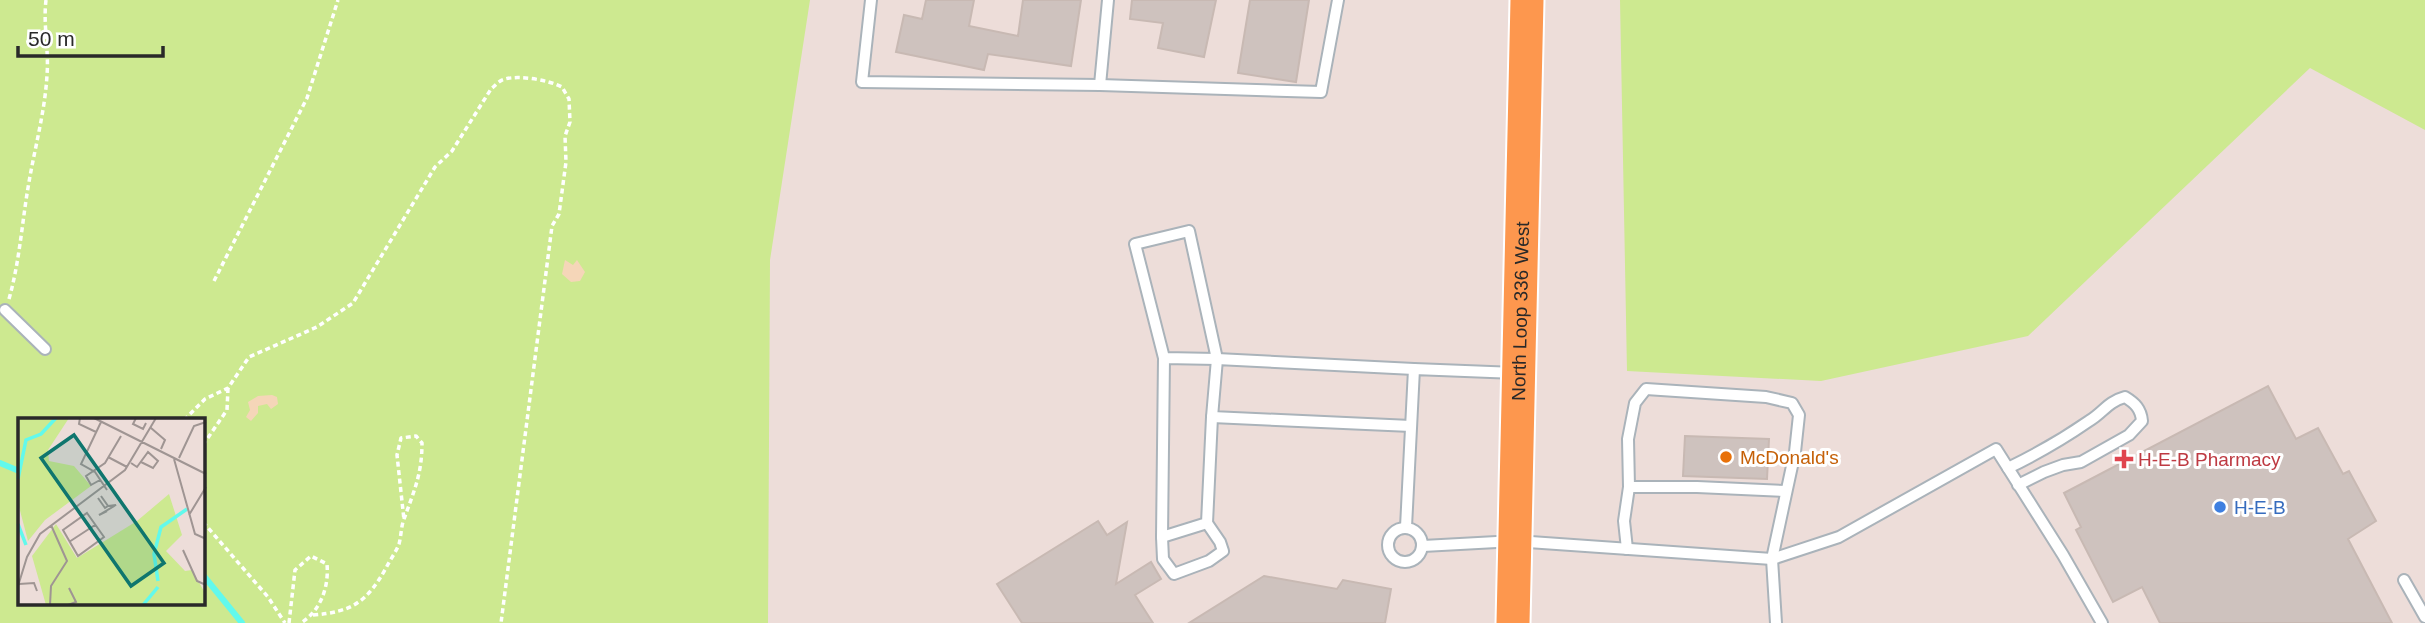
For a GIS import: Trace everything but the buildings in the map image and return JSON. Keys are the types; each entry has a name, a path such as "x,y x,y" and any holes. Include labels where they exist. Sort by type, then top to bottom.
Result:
{"main road":[{"name":"North Loop 336 West","path":"1513,623 1527,0"}],"lane":[{"path":"871,0 862,82 1100,85 1321,92 1338,0"},
{"path":"1100,85 1108,0"},
{"path":"1189,231 1217,359 1207,523 1223,551 1209,561 1174,574 1163,559 1164,358 1135,244 1189,231"},
{"path":"5,310 45,349"},
{"path":"1164,358 1518,373"},
{"path":"1406,527 1414,369"},
{"path":"1627,549 1624,521 1629,487 1628,439 1636,403 1646,389 1766,397 1792,402 1799,415 1795,452 1772,559 1776,623"},
{"path":"2008,468 2048,449 2094,418 2112,401 2125,397 2133,402 2141,413 2142,421 2121,439 2081,463 2063,465 2018,485"},
{"path":"1212,417 1412,426"},
{"path":"1423,546 1515,541 1772,559 1839,537 1996,449 2102,623"},
{"path":"1629,487 1786,491"},
{"path":"1162,537 1207,523"},
{"path":"1406,527 1419,533 1423,546 1418,559 1404,564 1391,558 1387,545 1393,532 1406,527"},
{"path":"2404,580 2425,617"}],"path":[{"path":"5,310 18,259 47,81 49,61 45,23 46,0"},
{"path":"214,281 307,98 338,0"},
{"path":"186,418 205,399 228,388 249,357 317,327 353,303 435,167 452,152 491,89 506,79 541,80 562,87 569,99 570,113 565,136 566,162 559,214 552,226 501,623"},
{"path":"205,442 227,410 228,388"},
{"path":"313,615 334,613 352,607 376,586 398,544 422,467 422,443 416,436 401,438 397,455 404,520"},
{"path":"205,524 287,623"},
{"path":"287,623 295,569 311,556 327,564 328,578 323,597 313,615 301,623"}],"green space":[{"path":"0,0 810,0 770,260 768,623 0,623"},
{"path":"1620,0 2425,0 2425,130 2310,68 2028,336 1821,381 1627,371"}],"sand":[{"path":"565,260 573,265 577,260 585,272 580,281 571,282 562,274"},
{"path":"258,396 277,397 278,404 271,409 267,404 258,406 258,413 251,421 246,417 250,410 248,402"}],"waterway":[{"path":"0,463 18,471"},
{"path":"205,577 242,623"}],"place":[{"name":"McDonald's","path":"1726,457"},
{"name":"H-E-B Pharmacy","path":"2124,459"},
{"name":"H-E-B","path":"2220,507"}]}
